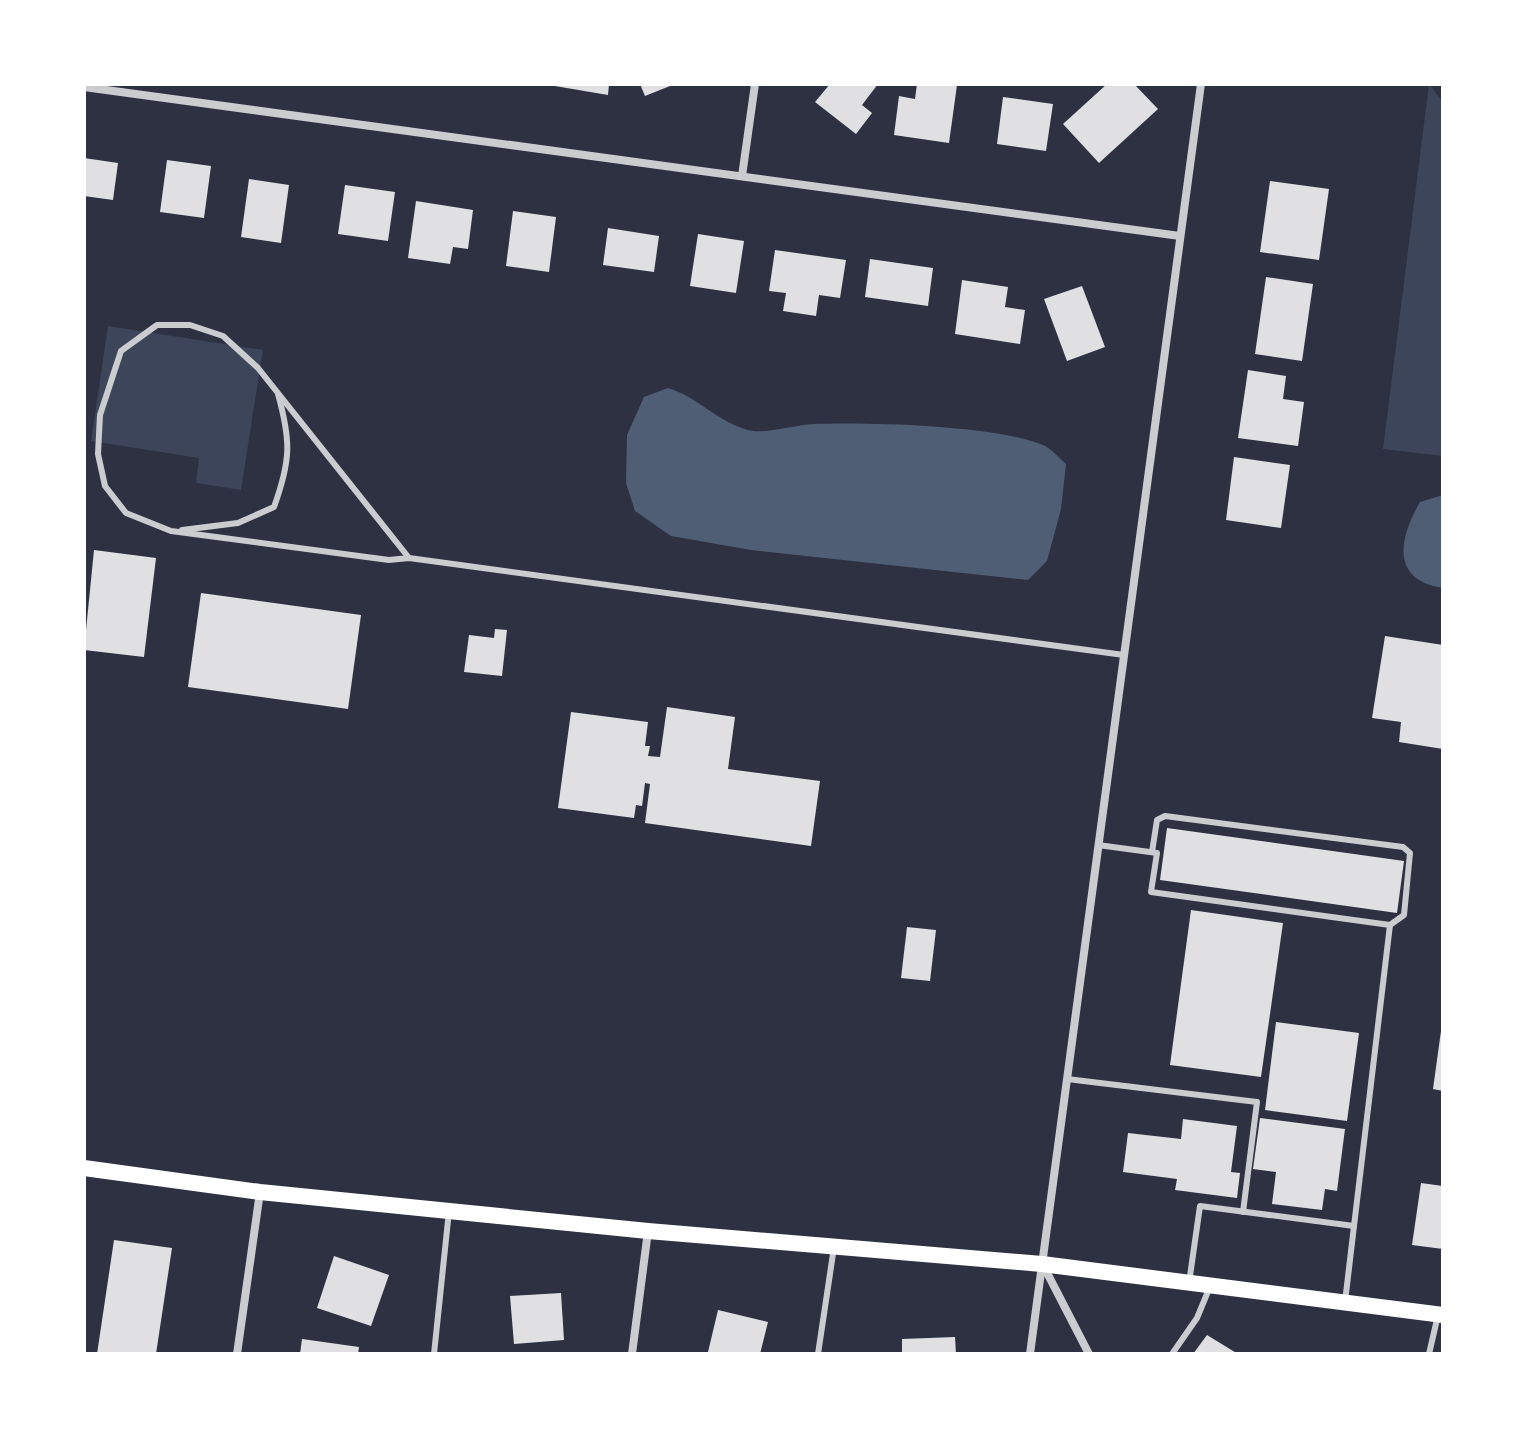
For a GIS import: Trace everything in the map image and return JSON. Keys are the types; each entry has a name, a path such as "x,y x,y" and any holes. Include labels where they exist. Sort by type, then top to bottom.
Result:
{"main road":[{"path":"84,1168 260,1192 648,1231 1042,1264 1441,1314"}],"street":[{"path":"742,176 755,84"},
{"path":"1030,1354 1201,84"},
{"path":"84,87 1180,236"},
{"path":"237,1354 260,1192"},
{"path":"632,1354 648,1231"},
{"path":"1042,1264 1089,1354"}],"lane":[{"path":"409,558 277,392 223,336 190,325 157,325 121,351 100,415 98,454 105,486 126,513 171,531 389,560 409,558 1124,655"},
{"path":"171,531 238,523 274,507 287,470 290,448 277,392"},
{"path":"1098,845 1157,853 1151,892 1390,925 1404,915 1411,862 1410,853 1403,847 1165,816 1157,820 1152,852"},
{"path":"1345,1302 1390,925"},
{"path":"1067,1079 1257,1102 1243,1212"},
{"path":"1189,1283 1200,1206 1354,1226"},
{"path":"434,1354 449,1211"},
{"path":"818,1354 834,1247"},
{"path":"1172,1354 1197,1318 1211,1285"},
{"path":"1429,1354 1441,1314"}],"shaded area":[{"path":"1429,84 1443,102 1443,456 1383,449"},
{"path":"108,326 263,350 241,490 196,483 199,458 91,441"},
{"path":"668,388 730,423 753,431 813,424 897,424 994,433 1043,445 1066,464 1061,509 1047,561 1028,580 751,550 671,536 635,511 626,483 627,435 644,397"},
{"path":"1443,495 1443,588 1414,576 1407,567 1404,543 1420,502"}],"building":[{"path":"543,84 609,84 608,95"},
{"path":"640,84 675,84 645,96"},
{"path":"830,84 878,84 862,105 872,113 856,134 815,102"},
{"path":"917,84 957,85 949,143 894,135 899,96 915,99"},
{"path":"1107,84 1134,84 1158,109 1099,163 1063,124"},
{"path":"1003,97 1053,104 1046,151 997,144"},
{"path":"84,158 118,163 113,200 84,196"},
{"path":"167,160 211,166 204,218 160,212"},
{"path":"249,179 289,185 281,243 241,237"},
{"path":"1270,181 1329,189 1319,260 1260,252"},
{"path":"345,185 395,192 388,241 338,234"},
{"path":"416,201 473,210 468,249 453,247 450,264 408,258"},
{"path":"513,211 556,217 549,272 506,266"},
{"path":"608,228 659,236 654,272 603,265"},
{"path":"698,234 744,241 736,293 690,286"},
{"path":"775,250 846,260 840,298 819,295 816,316 783,311 786,293 769,291"},
{"path":"870,259 933,268 928,306 865,297"},
{"path":"1266,277 1313,284 1302,361 1255,354"},
{"path":"962,280 1008,287 1005,307 1025,310 1020,344 955,334"},
{"path":"1082,286 1105,347 1067,361 1044,299"},
{"path":"1248,370 1286,376 1283,399 1304,402 1298,446 1238,438"},
{"path":"1234,457 1290,465 1281,528 1226,520"},
{"path":"94,550 156,558 144,657 84,650"},
{"path":"201,593 361,615 348,709 188,687"},
{"path":"495,629 507,630 502,676 464,672 469,635 494,638"},
{"path":"1385,636 1443,645 1443,749 1399,742 1401,722 1372,718"},
{"path":"667,707 735,717 728,769 820,781 811,846 645,823 650,784 645,783 642,806 636,805 634,818 558,808 571,712 648,722 645,746 650,746 648,756 660,757"},
{"path":"1167,828 1404,861 1397,913 1160,880"},
{"path":"1191,910 1283,923 1261,1077 1170,1065"},
{"path":"907,927 936,930 930,981 901,978"},
{"path":"1276,1022 1359,1033 1347,1121 1265,1110"},
{"path":"1443,1031 1443,1091 1433,1089"},
{"path":"1260,1118 1345,1129 1337,1191 1325,1189 1322,1210 1272,1204 1276,1172 1253,1169"},
{"path":"1183,1119 1237,1126 1231,1172 1240,1173 1237,1198 1175,1190 1177,1179 1123,1172 1128,1133 1181,1139"},
{"path":"1421,1183 1443,1186 1443,1249 1412,1245"},
{"path":"114,1240 172,1248 156,1354 97,1354"},
{"path":"334,1256 389,1275 371,1326 317,1308"},
{"path":"561,1293 564,1340 514,1344 510,1296"},
{"path":"718,1310 768,1322 760,1354 708,1352"},
{"path":"1207,1335 1238,1354 1193,1354"},
{"path":"955,1337 956,1354 902,1354 902,1339"},
{"path":"302,1339 359,1347 358,1354 300,1354"}]}
